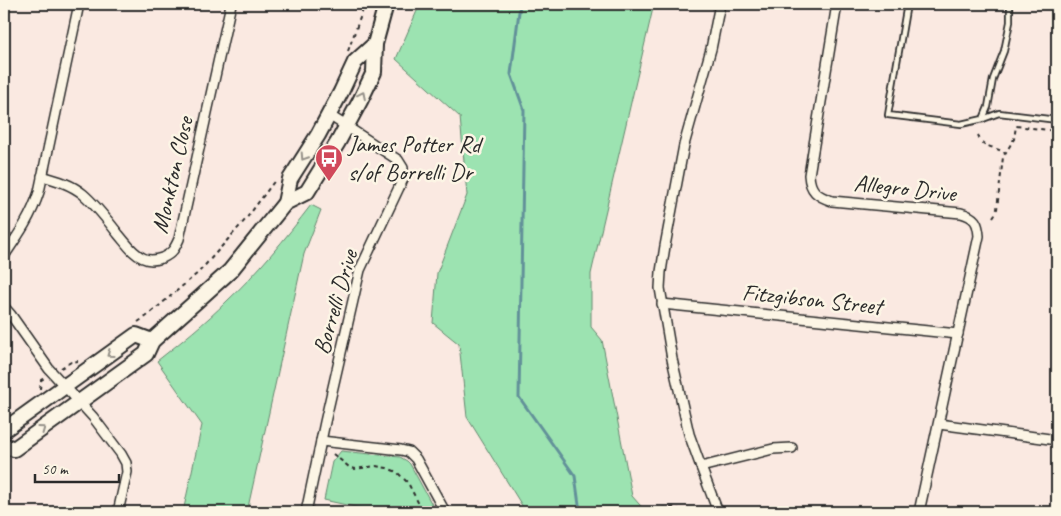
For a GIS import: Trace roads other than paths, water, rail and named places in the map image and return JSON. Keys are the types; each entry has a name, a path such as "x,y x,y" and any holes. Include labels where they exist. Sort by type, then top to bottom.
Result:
{"main road":[{"path":"4,445 14,449 146,354 152,341 230,271 285,204 307,192 336,146 374,72 375,44 386,4"},
{"path":"285,204 290,179 318,135 355,62 375,44"},
{"path":"4,430 136,336 152,341"}],"street":[{"path":"4,256 22,230 34,207 39,192 79,4"},
{"name":"Monkton Close","path":"42,176 59,181 82,193 100,211 130,249 142,258 150,260 159,259 167,256 175,249 179,239 231,4"},
{"path":"718,512 700,467 690,434 672,359 660,288 661,272 684,145 711,49 720,4"},
{"name":"Allegro Drive","path":"837,4 809,175 810,184 815,193 832,201 961,213 974,219 979,236 919,512"},
{"name":"Borrelli Drive","path":"306,512 360,270 403,179 402,168 398,160 329,115"},
{"name":"Fitzgibson Street","path":"662,304 958,334"},
{"path":"4,307 49,369 93,418 117,448 126,463 127,472 118,512"},
{"path":"939,424 1057,440"},
{"path":"321,441 409,452 420,466 446,512"},
{"path":"700,467 773,449 792,448"}],"lane":[{"path":"907,4 888,115 961,124 999,113 1057,120"},
{"path":"983,119 988,107 992,79 1004,50 1010,22 1010,4"}],"waterway":[{"path":"520,4 511,74 524,110 519,397 575,476 580,512"}],"place":[{"name":"James Potter Rd s/of Borrelli Dr","path":"329,182"}]}
